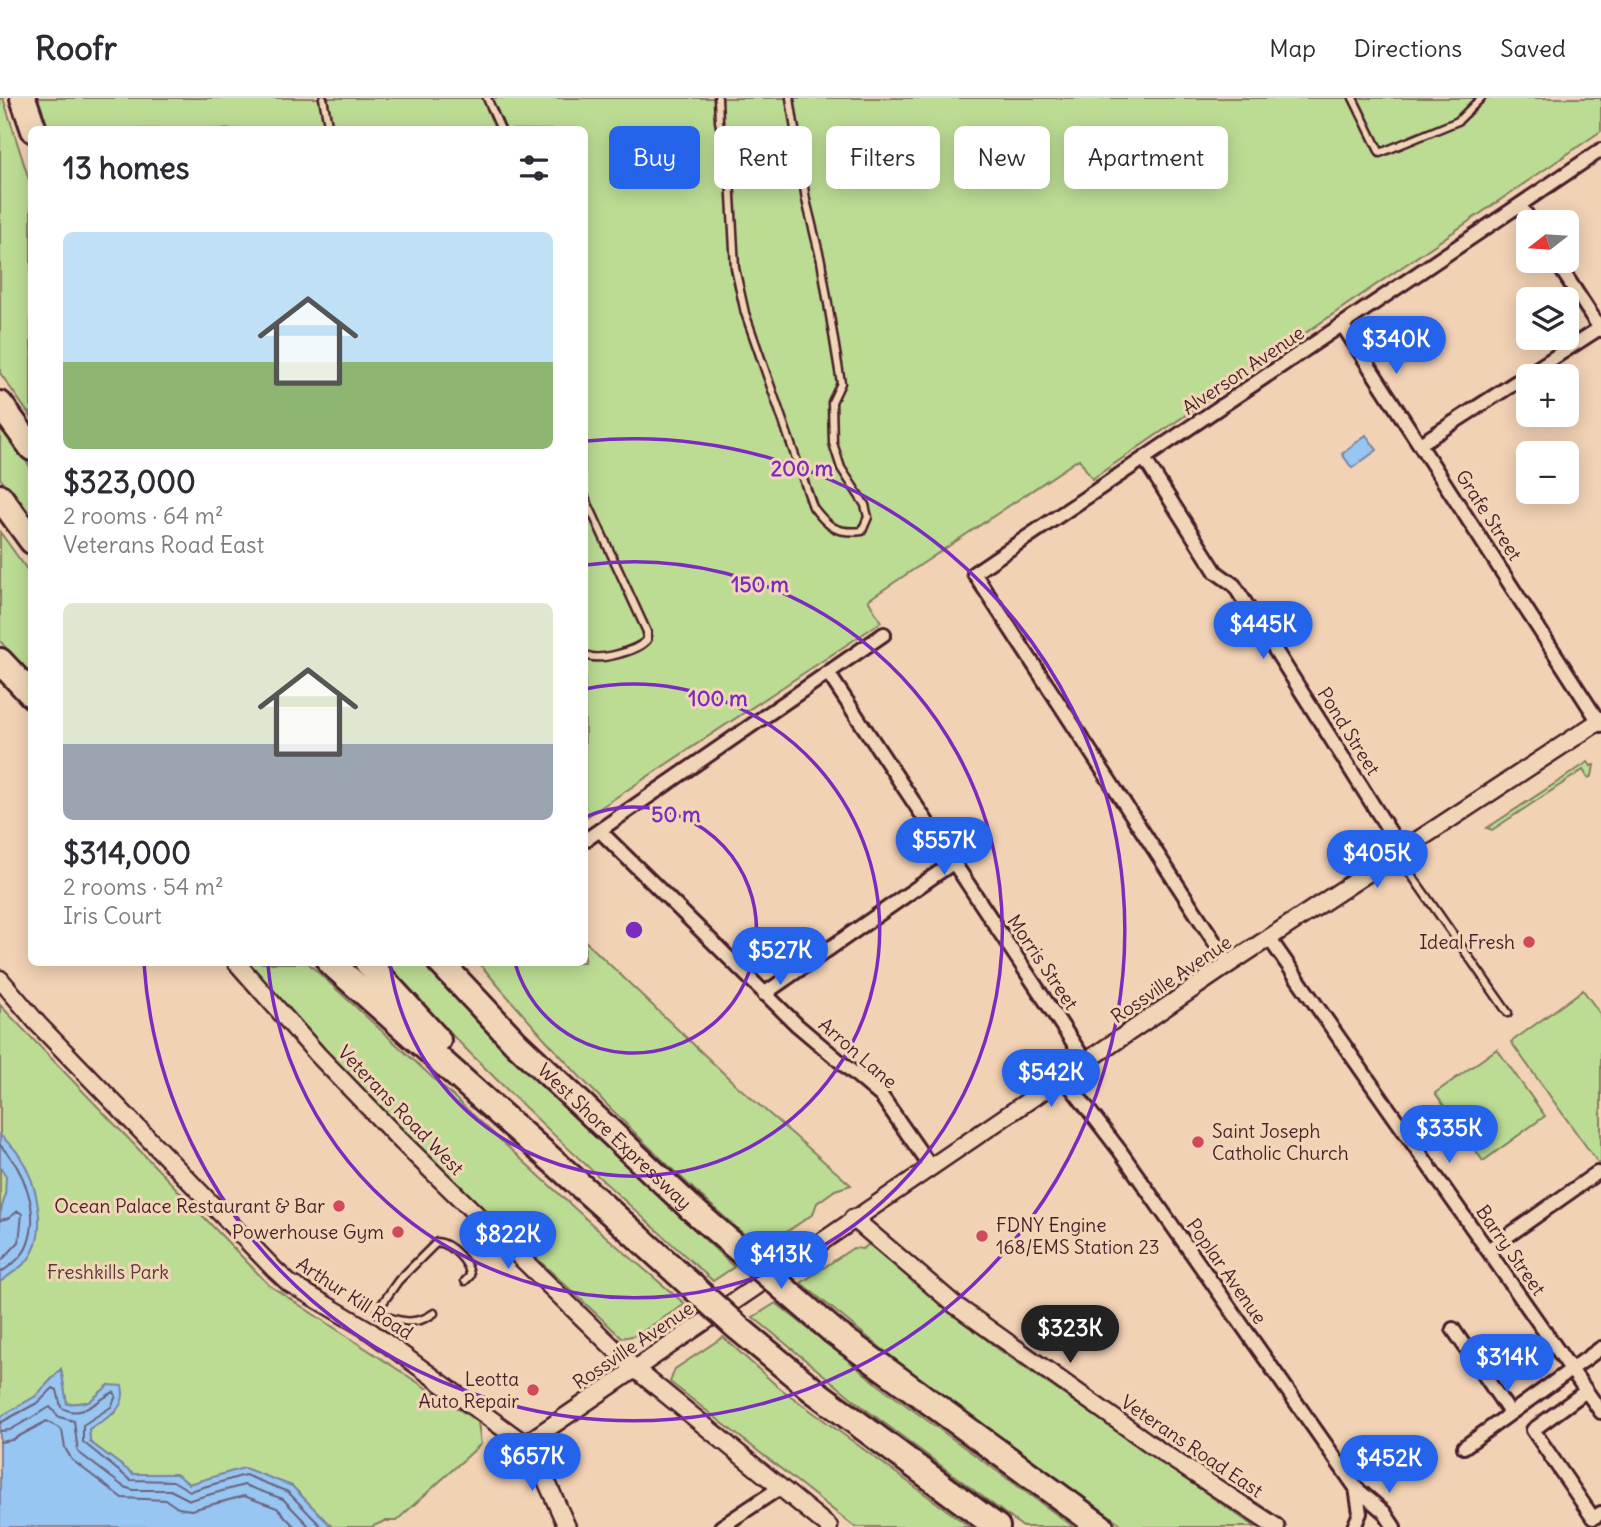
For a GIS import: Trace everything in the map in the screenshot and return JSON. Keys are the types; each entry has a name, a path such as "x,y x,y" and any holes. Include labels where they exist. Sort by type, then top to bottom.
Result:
{"highway":[{"path":"23,98 33,126"},
{"path":"0,404 28,442"},
{"path":"0,497 28,536"},
{"path":"0,663 28,691"},
{"path":"334,966 737,1327 813,1390 997,1527"},
{"path":"371,966 455,1058 638,1237"},
{"name":"West Shore Expressway","path":"444,966 692,1209 834,1332 1101,1527"},
{"path":"462,966 480,1004"}],"street":[{"name":"Alverson Avenue","path":"1229,964 974,573 1601,150"},
{"path":"1520,205 1523,210"},
{"path":"1420,444 1600,329 1564,273"},
{"name":"Grafe Street","path":"1343,326 1600,722"},
{"name":"Pond Street","path":"1145,460 1216,572 1234,585 1400,852"},
{"path":"588,838 884,634"},
{"path":"0,663 28,701"},
{"name":"Morris Street","path":"828,673 1086,1062"},
{"name":"Rossville Avenue","path":"525,1444 1229,964 1600,722"},
{"name":"Arron Lane","path":"600,831 764,994 881,1097 930,1166"},
{"path":"764,994 954,862"},
{"name":"Barry Street","path":"1269,938 1601,1412"},
{"name":"Veterans Road West","path":"240,966 318,1055 400,1140 635,1369 778,1489 829,1527"},
{"name":"Arthur Kill Road","path":"0,979 38,1024 289,1283 387,1344 525,1444 546,1479 567,1527"},
{"name":"Poplar Avenue","path":"1064,1078 1120,1151 1356,1488 1384,1512 1394,1527"},
{"path":"1488,1250 1599,1175"},
{"name":"Veterans Road East","path":"853,1219 955,1305 1163,1453 1276,1527"},
{"path":"1452,1329 1510,1413"},
{"path":"1464,1447 1601,1348"},
{"path":"1586,1391 1533,1430 1594,1518 1601,1513"},
{"path":"1354,1527 1360,1513 1356,1488"},
{"path":"721,1527 778,1489"}],"lane":[{"path":"323,98 328,126"},
{"path":"487,98 499,126"},
{"path":"718,98 719,121 730,177 735,268 758,355 813,507 826,524 842,534 862,531 868,517 865,505 841,468 833,443 832,402 841,383 821,261 806,200 790,98"},
{"path":"1353,98 1369,136 1380,153 1458,121 1481,98"},
{"path":"588,504 647,632 647,640 609,657 588,657"},
{"path":"1400,852 1508,1013"},
{"path":"382,1304 398,1281 437,1242 446,1243 470,1268 470,1276 466,1281"},
{"path":"377,1313 405,1322 420,1321 434,1312"}],"green space":[{"path":"0,98 3,98 28,177 28,413 0,373"},
{"path":"34,98 1601,98 1601,131 1092,479 1079,459 868,600 881,622 588,816 588,126 44,126"},
{"path":"0,424 28,464 28,519 0,478"},
{"path":"0,532 28,571 28,674 0,641"},
{"path":"1588,762 1591,766 1594,765 1592,776 1588,778 1583,770 1492,830 1487,828"},
{"path":"588,944 735,1084 851,1185 835,1190 817,1203 813,1214 761,1249 686,1182 614,1112 482,966 588,966"},
{"path":"249,966 311,966 596,1228 685,1304 637,1335 622,1338 380,1110"},
{"path":"387,966 427,966 515,1060 734,1267 713,1281 586,1165"},
{"path":"1583,990 1601,1015 1601,1167 1511,1042"},
{"name":"Freshkills Park","path":"0,1005 269,1285 478,1422 481,1444 396,1521 385,1521 371,1527 332,1527 292,1486 244,1468 189,1484 176,1474 133,1474 90,1442 89,1429 116,1412 109,1385 89,1402 67,1404 61,1369 36,1396 0,1417"},
{"path":"1497,1049 1545,1116 1483,1161 1435,1093"},
{"path":"869,1244 998,1349 1255,1527 1125,1527 903,1366 801,1283 853,1248 863,1249"},
{"path":"776,1303 884,1389 1074,1527 1023,1527 864,1408 753,1317"},
{"path":"723,1337 777,1386 970,1527 855,1527 670,1382 675,1369"}],"water":[{"path":"1366,435 1377,450 1352,468 1342,454"},
{"path":"0,1135 15,1149 31,1179 39,1223 38,1238 26,1262 0,1282 0,1214 6,1177 0,1167"},
{"path":"61,1369 67,1404 89,1402 109,1385 122,1386 122,1401 119,1407 89,1429 90,1442 133,1474 176,1474 189,1484 244,1468 292,1486 332,1527 0,1527 0,1417 36,1396"}],"place":[{"name":"Ideal Fresh","path":"1529,942"},
{"name":"Saint Joseph Catholic Church","path":"1198,1142"},
{"name":"Ocean Palace Restaurant & Bar","path":"339,1206"},
{"name":"Powerhouse Gym","path":"398,1232"},
{"name":"FDNY Engine 168/EMS Station 23","path":"982,1236"},
{"name":"Leotta Auto Repair","path":"533,1390"}]}
